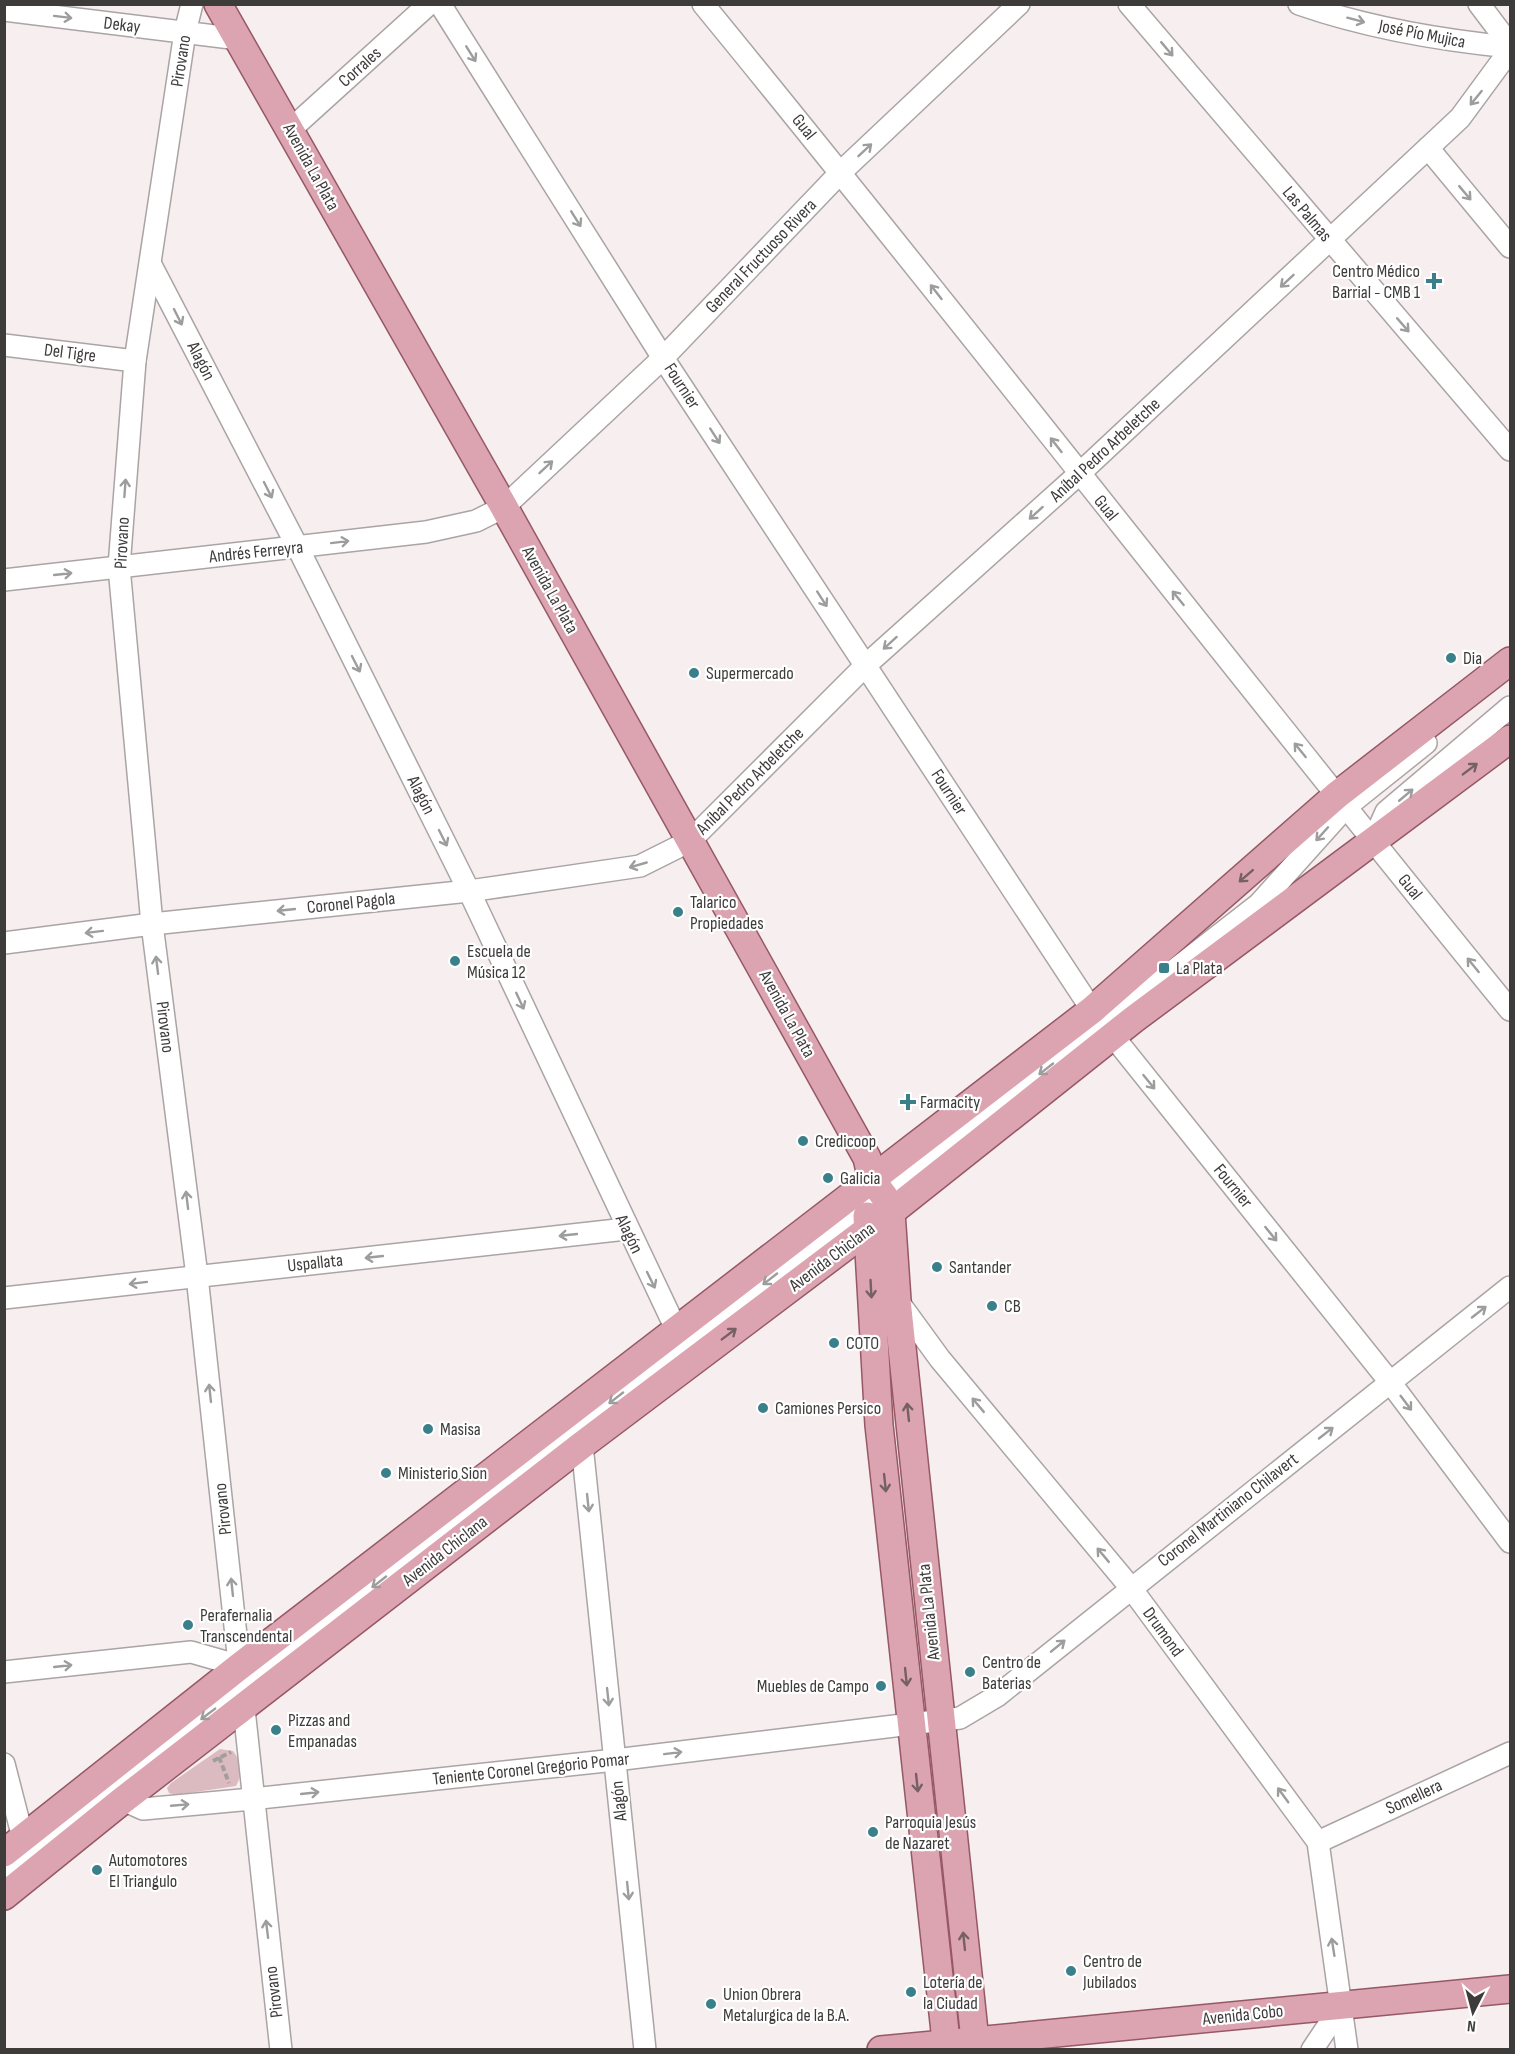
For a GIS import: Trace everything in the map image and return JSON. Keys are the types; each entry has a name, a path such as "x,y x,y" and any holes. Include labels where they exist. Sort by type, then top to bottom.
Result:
{"main road":[{"name":"Avenida La Plata","path":"218,4 504,507 867,1158 897,1300 940,1721 978,2046"},
{"path":"876,1205 1103,1023 1341,801 1510,661"},
{"path":"876,1205 1103,1023 1373,842 1510,739"},
{"name":"Avenida La Plata","path":"876,1205 879,1425 946,2046"},
{"name":"Avenida Chiclana","path":"24,1852 123,1800 214,1746 242,1687 676,1331 876,1205"},
{"name":"Avenida Chiclana","path":"4,1896 24,1852 242,1687 582,1445 876,1205"},
{"name":"Avenida Cobo","path":"881,2049 978,2046 1342,2005 1510,1989"}],"street":[{"name":"Pirovano","path":"192,4 185,32 135,361 119,567 152,924 197,1276 252,1799 281,2049"},
{"name":"Corrales","path":"290,130 429,4"},
{"name":"Fournier","path":"440,4 663,358 1103,1023 1390,1382 1510,1542"},
{"name":"Gual","path":"703,4 841,172 1079,474 1510,1010"},
{"name":"General Fructuoso Rivera","path":"504,507 663,358 841,172 1018,4"},
{"name":"Las Palmas","path":"1129,4 1510,450"},
{"name":"José Pío Mujica","path":"1299,4 1390,29 1453,41 1510,47"},
{"path":"1479,4 1510,47"},
{"name":"Dekay","path":"4,10 239,39"},
{"name":"Aníbal Pedro Arbeletche","path":"690,841 866,665 1079,474 1428,148 1460,117 1510,47"},
{"path":"1428,148 1510,246"},
{"name":"Alagón","path":"151,265 298,548 469,891 626,1229 676,1331"},
{"name":"Del Tigre","path":"4,345 135,361"},
{"name":"Andrés Ferreyra","path":"4,580 426,532 476,521 504,507"},
{"path":"1341,801 1510,675"},
{"path":"1373,842 1386,812 1510,707"},
{"name":"Coronel Pagola","path":"4,943 152,924 469,891 640,866 690,841"},
{"path":"4,1672 191,1652 242,1687 835,1229 876,1205"},
{"name":"Uspallata","path":"4,1298 626,1229"},
{"name":"Coronel Martiniano Chilavert","path":"940,1721 960,1718 983,1706 1510,1287"},
{"name":"Drumond","path":"897,1300 940,1359 1131,1588 1318,1842 1347,2049"},
{"name":"Alagón","path":"582,1445 645,2049"},
{"name":"Teniente Coronel Gregorio Pomar","path":"123,1800 143,1809 252,1799 615,1760 940,1721"},
{"name":"Somellera","path":"1318,1842 1510,1753"},
{"path":"4,1764 24,1852 4,1873"},
{"path":"1312,2049 1342,2005"}],"path":[{"path":"214,1746 247,1743"},
{"path":"211,1763 214,1746"},
{"path":"214,1746 230,1787 231,1801"}],"shaded area":[{"path":"220,1749 233,1751 238,1759 240,1777 236,1786 175,1795 169,1793 167,1788 171,1783"}],"place":[{"name":"Centro Médico Barrial - CMB 1","path":"1434,281"},
{"name":"Dia","path":"1451,658"},
{"name":"Supermercado","path":"694,673"},
{"name":"Talarico Propiedades","path":"678,912"},
{"name":"Escuela de Música 12","path":"455,961"},
{"name":"La Plata","path":"1164,968"},
{"name":"Farmacity","path":"908,1102"},
{"name":"Credicoop","path":"803,1141"},
{"name":"Galicia","path":"828,1178"},
{"name":"Santander","path":"937,1267"},
{"name":"CB","path":"992,1306"},
{"name":"COTO","path":"834,1343"},
{"name":"Camiones Persico","path":"763,1408"},
{"name":"Masisa","path":"428,1429"},
{"name":"Ministerio Sion","path":"386,1473"},
{"name":"Perafernalia Transcendental","path":"188,1625"},
{"name":"Centro de Baterias","path":"970,1672"},
{"name":"Muebles de Campo","path":"881,1686"},
{"name":"Pizzas and Empanadas","path":"276,1730"},
{"name":"Parroquia Jesús de Nazaret","path":"873,1832"},
{"name":"Automotores El Triangulo","path":"97,1870"},
{"name":"Centro de Jubilados","path":"1071,1971"},
{"name":"Lotería de la Ciudad","path":"911,1992"},
{"name":"Union Obrera Metalurgica de la B.A.","path":"711,2004"}]}
